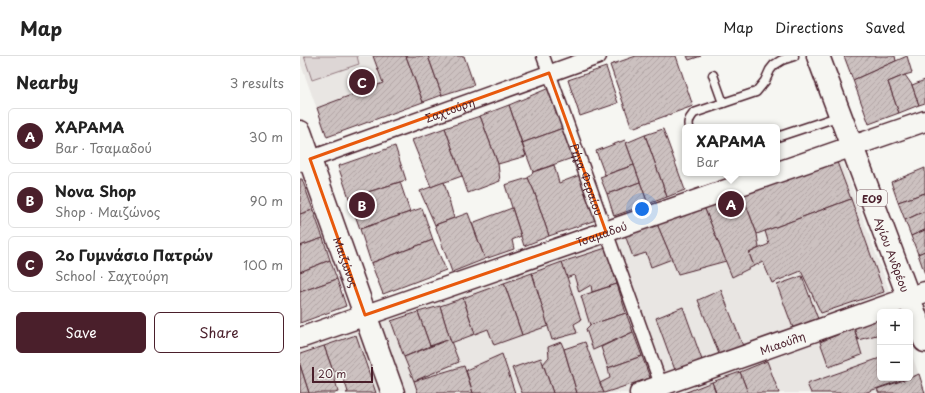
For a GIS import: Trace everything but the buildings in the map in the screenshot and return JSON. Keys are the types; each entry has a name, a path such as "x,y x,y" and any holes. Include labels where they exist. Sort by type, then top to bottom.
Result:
{"main road":[{"name":"Αγίου Ανδρέου","path":"818,56 852,148 917,295 925,341"},
{"name":"Μαιζώνος","path":"300,132 305,161 365,315 393,393"}],"street":[{"name":"Ρήγα Φεραίου","path":"543,56 663,389"},
{"name":"Σαχτούρη","path":"305,161 598,56"},
{"name":"Τσαμαδού","path":"780,173 925,121"},
{"name":"Τσαμαδού","path":"300,338 770,176"},
{"name":"Μιαούλη","path":"640,393 663,389 917,295"}],"lane":[{"path":"688,124 689,119 694,113 756,92 765,81 774,65 782,60 794,56"},
{"path":"714,75 723,103"},
{"path":"780,136 840,116"}],"highlighted area":[{"path":"549,73 606,232 365,315 310,159"}],"shaded area":[{"path":"300,56 406,56 423,102 327,137 300,62"},
{"path":"304,56 357,56 359,64 312,80"},
{"path":"842,160 896,309 877,309 877,381 913,381 913,358 925,393 300,393 300,349"}],"place":[{"name":"2ο Γυμνάσιο Πατρών","path":"362,82"},
{"name":"ΧΑΡΑΜΑ","path":"731,204"},
{"name":"Nova Shop","path":"362,205"}]}
